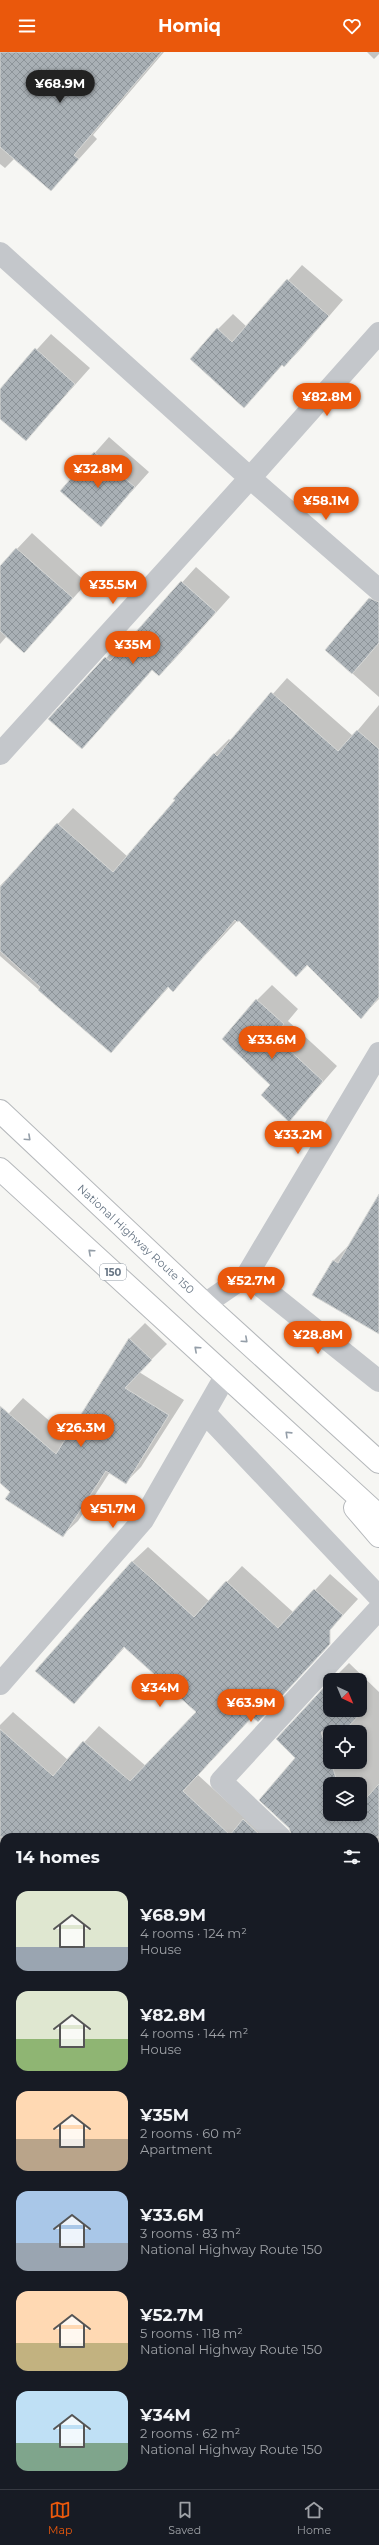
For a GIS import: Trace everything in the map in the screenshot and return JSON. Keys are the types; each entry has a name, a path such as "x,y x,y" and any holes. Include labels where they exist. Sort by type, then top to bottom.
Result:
{"highway":[{"name":"National Highway Route 150","path":"0,1111 205,1304 379,1462"},
{"name":"150","path":"0,1169 379,1516"},
{"path":"311,1401 379,1443"},
{"name":"150","path":"303,1448 379,1536"}],"street":[{"path":"0,253 250,478 379,590"},
{"path":"0,754 379,333"},
{"path":"205,1304 247,1275 379,1053"},
{"path":"247,1275 379,1381"},
{"path":"0,1684 143,1520 226,1375"},
{"path":"205,1413 379,1597"},
{"path":"276,1833 221,1781 379,1609"}],"building":[{"path":"0,52 162,52 74,155 79,159 51,191 0,147"},
{"path":"287,279 329,316 284,367 282,365 244,408 190,359 217,328 232,342"},
{"path":"35,348 75,384 26,441 0,419 0,389"},
{"path":"94,452 135,487 101,527 60,491"},
{"path":"16,548 73,598 24,653 0,631 0,566"},
{"path":"181,581 216,612 159,676 152,670 82,749 48,719 105,657 110,661"},
{"path":"369,598 379,602 379,643 352,674 325,650"},
{"path":"271,692 338,751 357,730 379,749 379,997 361,1019 307,965 296,977 239,921 237,922 235,920 173,992 168,987 111,1053 38,990 40,987 0,951 0,887 57,823 113,872 175,800 173,799 214,753 217,756"},
{"path":"256,999 284,1024 274,1036 323,1081 289,1122 261,1095 270,1085 222,1039"},
{"path":"379,1194 379,1334 312,1295 333,1260 338,1263"},
{"path":"129,1338 152,1360 125,1388 169,1415 126,1484 106,1471 63,1537 5,1499 10,1492 0,1483 0,1406 56,1454"},
{"path":"132,1561 194,1617 226,1581 278,1628 314,1589 343,1615 330,1630 330,1644 258,1722 252,1717 183,1791 228,1833 0,1833 0,1729 53,1776 83,1741 130,1781 196,1712 124,1647 74,1704 35,1671"},
{"path":"323,1689 323,1717 357,1717 350,1725 323,1725 323,1732 321,1732 323,1738 323,1769 333,1769 336,1777 323,1777 323,1821 367,1821 367,1797 379,1784 379,1833 291,1833 289,1828 259,1800 295,1758 276,1739"},
{"path":"243,1819 258,1833 232,1833"}]}
